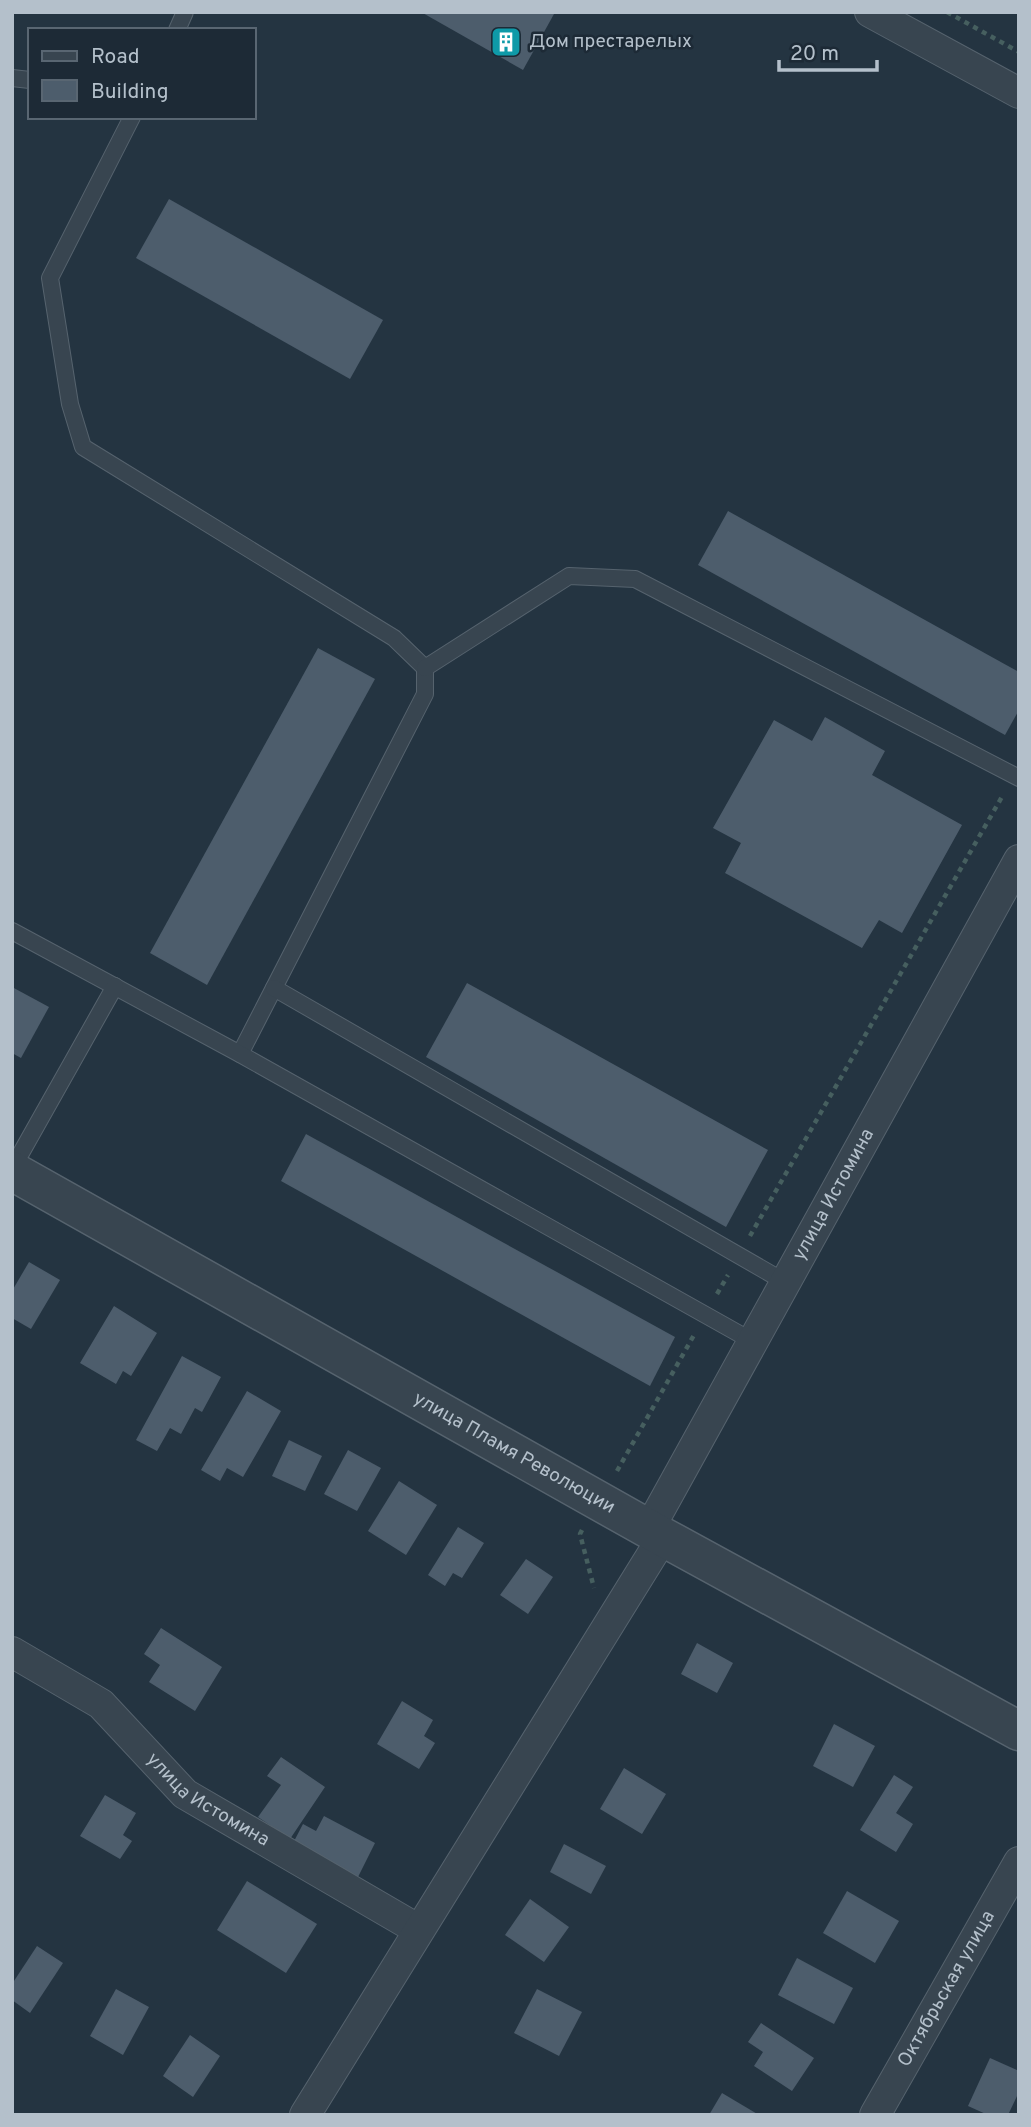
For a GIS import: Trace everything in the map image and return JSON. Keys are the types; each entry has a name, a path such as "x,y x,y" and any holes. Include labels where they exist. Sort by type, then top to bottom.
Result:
{"street":[{"path":"870,12 1019,93"},
{"name":"улица Истомина","path":"305,2115 656,1533 752,1341 1019,860"},
{"name":"улица Пламя Революции","path":"12,1170 656,1533 1019,1731"},
{"name":"улица Истомина","path":"12,1651 101,1704 185,1794 419,1930"},
{"name":"Октябрьская улица","path":"880,2113 1019,1862"}],"lane":[{"path":"178,28 186,12"},
{"path":"131,119 50,278 70,404 83,447 394,638 425,668 425,694 240,1054"},
{"path":"425,668 569,576 635,579 1016,777"},
{"path":"12,931 240,1054 752,1341"},
{"path":"12,1170 115,986"},
{"path":"274,988 785,1282"}],"path":[{"path":"947,12 1019,52"},
{"path":"596,1599 580,1534 1016,777"}],"building":[{"name":"Дом престарелых","path":"421,12 551,12 554,14 523,70"},
{"path":"169,199 383,320 350,379 136,258"},
{"path":"728,511 1019,672 1019,710 1005,735 698,565"},
{"path":"318,648 375,679 207,985 150,953"},
{"path":"825,717 885,751 872,775 962,825 902,933 879,920 862,948 725,873 741,843 713,828 774,720 812,741"},
{"path":"467,983 768,1150 726,1227 426,1057"},
{"path":"12,987 49,1007 21,1058 12,1053"},
{"path":"306,1134 675,1337 650,1386 281,1181"},
{"path":"29,1262 60,1280 31,1329 12,1318 12,1291"},
{"path":"114,1306 157,1333 131,1376 123,1371 116,1384 80,1363"},
{"path":"182,1356 221,1377 202,1412 195,1408 181,1434 170,1428 157,1451 136,1440"},
{"path":"247,1391 281,1411 243,1477 227,1468 220,1481 201,1470"},
{"path":"289,1440 322,1456 305,1491 272,1476"},
{"path":"348,1450 381,1468 357,1511 324,1494"},
{"path":"399,1481 437,1505 406,1555 368,1531"},
{"path":"458,1527 484,1543 462,1578 453,1573 445,1586 428,1575"},
{"path":"526,1559 553,1577 528,1614 500,1595"},
{"path":"161,1628 222,1667 195,1711 149,1682 160,1665 144,1654"},
{"path":"697,1643 733,1663 717,1693 681,1674"},
{"path":"402,1701 433,1720 424,1736 435,1743 419,1769 377,1744"},
{"path":"834,1724 875,1746 853,1787 813,1766"},
{"path":"281,1757 325,1787 290,1839 258,1817 281,1785 267,1776"},
{"path":"624,1768 666,1794 642,1834 600,1809"},
{"path":"894,1775 913,1787 896,1813 913,1824 896,1852 860,1830"},
{"path":"105,1795 136,1813 123,1835 132,1841 120,1859 80,1836"},
{"path":"324,1816 375,1843 356,1881 291,1847 303,1824 316,1831"},
{"path":"564,1844 606,1866 591,1894 550,1872"},
{"path":"247,1881 317,1924 286,1973 217,1930"},
{"path":"847,1891 899,1921 875,1963 823,1933"},
{"path":"530,1899 569,1927 544,1962 505,1935"},
{"path":"37,1946 63,1963 30,2013 12,2000 12,1984"},
{"path":"797,1958 853,1988 834,2024 778,1995"},
{"path":"116,1989 149,2007 123,2055 90,2036"},
{"path":"537,1989 582,2012 559,2056 514,2033"},
{"path":"761,2023 814,2058 792,2091 754,2066 763,2052 748,2042"},
{"path":"190,2035 220,2056 193,2097 163,2076"},
{"path":"990,2058 1019,2071 1019,2092 1008,2115 988,2115 968,2106"},
{"path":"722,2093 759,2115 709,2115"}],"place":[{"name":"Дом престарелых","path":"506,42"}]}
